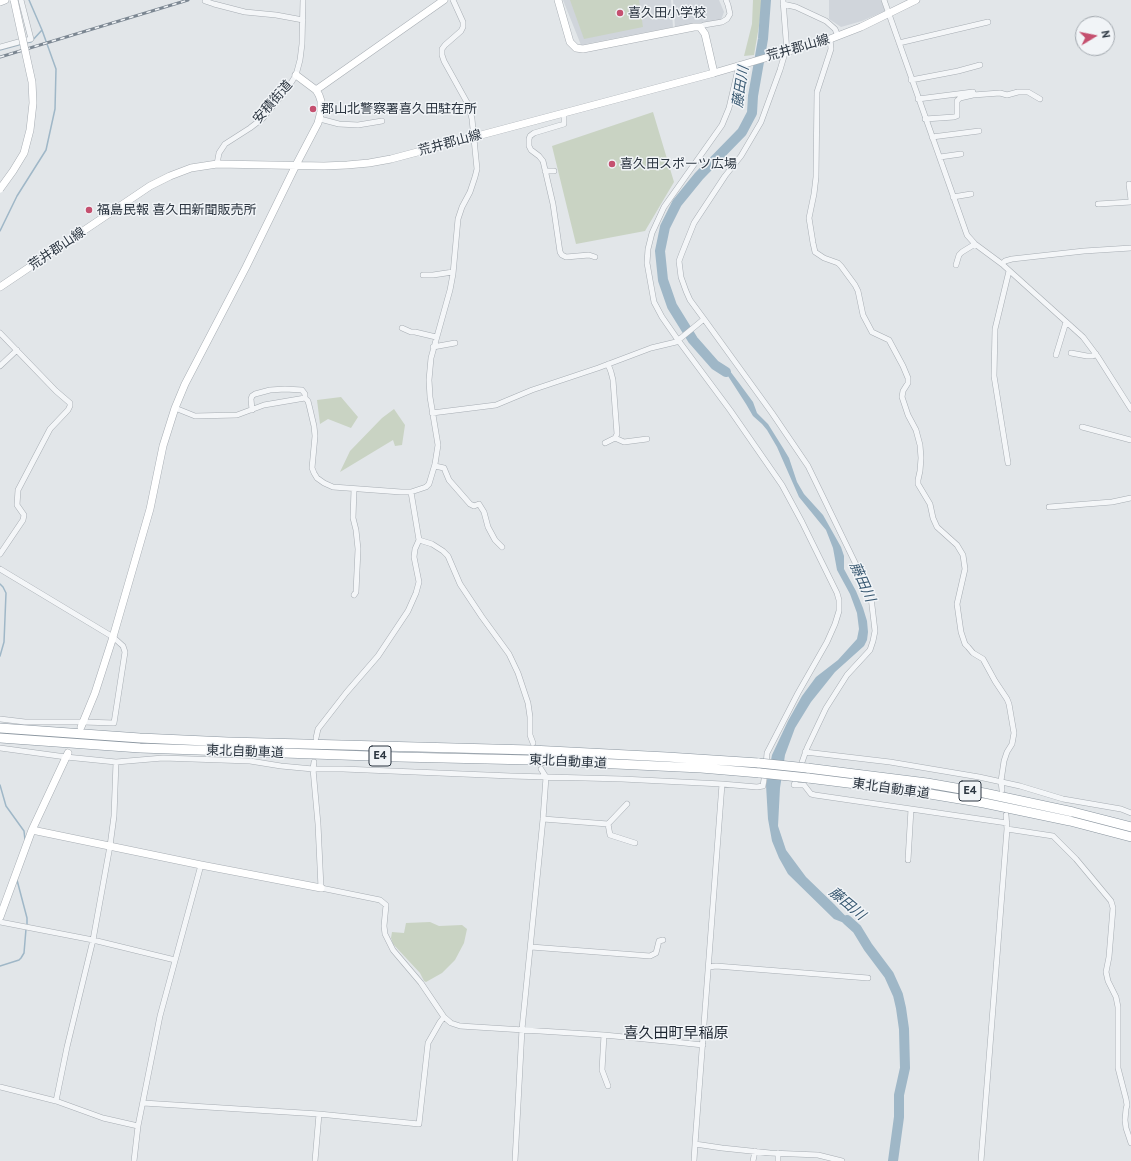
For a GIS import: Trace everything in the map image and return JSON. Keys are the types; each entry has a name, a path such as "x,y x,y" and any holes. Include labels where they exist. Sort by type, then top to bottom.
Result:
{"highway":[{"name":"東北自動車道","path":"0,728 148,738 531,750 661,756 759,763 927,783 984,793 1073,812 1131,827"},
{"name":"東北自動車道","path":"0,738 140,748 531,760 694,768 760,773 879,787 984,803 1070,821 1131,837"}],"street":[{"path":"0,2 5,0"},
{"path":"12,0 22,41"},
{"path":"0,189 24,153 32,118 32,82 12,0"},
{"path":"0,47 31,39 21,0"},
{"name":"安積街道","path":"217,164 219,152 225,144 263,118 296,75 302,49 303,0"},
{"path":"316,90 444,0"},
{"path":"252,410 251,399 255,394 270,390 302,390 305,394 304,398 308,401 313,416 314,448 312,466 317,478 328,485 333,487 354,489 411,492 426,487 429,484 438,450 438,440 432,413 429,380 431,358 450,290 458,219 462,207 470,192 477,169 472,119 469,106 444,62 442,55 442,49 461,31 463,27 463,22 453,0"},
{"path":"558,0 570,42 576,48 583,49 700,27 724,21 730,14 726,0"},
{"path":"884,0 967,235 975,244 1002,264 1083,337 1096,354 1131,410"},
{"name":"荒井郡山線","path":"0,287 150,186 190,168 217,164 324,166 369,163 392,159 714,73 830,40 889,14 916,0"},
{"path":"205,1 245,12 276,15 303,20"},
{"path":"838,36 835,29 826,21 783,2 784,53 780,70 761,122 741,156 725,176 694,223 679,261 681,277 686,291 702,321 772,413 808,466 871,596 875,631 870,650 847,675 833,697 805,752 794,785 804,785 811,794 815,795 911,809 1007,826 1053,836 1076,859 1111,901 1113,908 1109,957 1106,972 1108,981 1116,997 1118,1007 1118,1068 1126,1099 1127,1105 1125,1120 1131,1143"},
{"path":"899,43 988,22"},
{"path":"700,27 704,34 714,73"},
{"path":"830,40 831,49 817,92 816,177 809,218 815,252 824,258 838,263 841,266 858,291 863,315 872,332 889,340 908,378 908,383 903,391 902,398 908,415 916,430 920,445 921,458 918,484 930,504 933,518 937,527 957,546 963,555 965,569 957,604 961,632 965,644 973,653 984,659 1009,704 1014,733 1012,744 1004,761 1001,781 1002,790"},
{"path":"0,748 116,762 164,758 250,762 313,770 343,769 622,779 757,787 763,786 767,753 836,624 839,611 839,600 802,522 782,485 730,410 662,317 654,302 647,263 648,249 652,233 664,207 722,125 729,108 742,64"},
{"path":"912,80 980,65"},
{"path":"82,724 95,693 113,637 150,509 163,446 175,408 185,384 320,118 321,101 316,90 296,75"},
{"path":"918,99 974,92"},
{"path":"925,119 957,116 957,101 960,98 973,95 1028,92 1040,99"},
{"path":"564,113 564,124 534,133 530,136 530,148 542,158 553,204 560,252 566,257 586,255 595,257"},
{"path":"320,118 339,124 358,125 382,121"},
{"path":"932,137 979,131"},
{"path":"940,157 961,154"},
{"path":"545,171 554,171"},
{"path":"1098,204 1131,201 1129,184"},
{"path":"953,197 971,194"},
{"path":"956,265 959,255 975,244"},
{"path":"1002,264 1005,261 1012,259 1084,251 1131,248"},
{"path":"1008,463 994,376 995,329 1009,271"},
{"path":"422,275 453,272"},
{"path":"432,413 496,405 532,390 651,348 676,342 702,321"},
{"path":"1056,355 1066,322"},
{"path":"402,328 411,332 436,337"},
{"path":"0,333 56,391 70,403 68,410 50,429 18,490 17,505 24,515 23,520 0,554"},
{"path":"434,347 455,343"},
{"path":"0,366 17,350"},
{"path":"1071,353 1087,356 1093,356 1096,354"},
{"path":"606,443 615,438 617,434 612,372 608,364"},
{"path":"175,408 195,416 237,415 264,405 304,398"},
{"path":"1082,427 1131,440"},
{"path":"615,438 624,442 647,439"},
{"path":"435,466 444,468 449,480 470,504 474,506 479,504 488,527 495,540 502,547"},
{"path":"354,489 353,518 358,549 356,592 354,594"},
{"path":"316,738 318,729 346,693 378,656 408,611 416,593 419,582 414,558 414,549 419,540 411,492"},
{"path":"1050,507 1112,502 1131,498"},
{"path":"419,540 432,544 448,556 460,584 509,654 518,673 528,703 530,735 533,743"},
{"path":"0,569 113,637 123,646 125,652 114,723 82,724 25,722 0,719"},
{"path":"805,752 890,762 1001,781 1063,799 1121,809 1131,813"},
{"path":"0,917 32,830 67,755"},
{"path":"56,1102 92,940 110,846 114,816 116,762"},
{"path":"314,762 313,770 318,824 321,888"},
{"path":"514,1161 522,1029 546,777 541,768"},
{"path":"694,1161 722,784"},
{"path":"608,824 627,804"},
{"path":"908,860 911,809"},
{"path":"981,1161 1007,826 1006,815"},
{"path":"543,819 608,824"},
{"path":"608,824 610,835 635,843"},
{"path":"32,830 380,900 386,905 384,926 385,934 393,950 421,983 444,1017 450,1023 460,1026 604,1035 703,1045"},
{"path":"134,1161 138,1126 160,1016 201,865"},
{"path":"0,922 92,940 175,960"},
{"path":"531,946 650,956 656,953 659,941 663,940"},
{"path":"709,967 716,966 868,978"},
{"path":"143,1103 319,1114 419,1124 428,1044 444,1017"},
{"path":"604,1035 602,1070 608,1086"},
{"path":"0,1087 56,1102 103,1118 138,1126"},
{"path":"315,1161 319,1114"},
{"path":"695,1144 755,1151 818,1155 842,1161"},
{"path":"753,1161 755,1151"},
{"path":"778,1153 778,1161"}],"shaded area":[{"name":"喜久田小学校","path":"563,0 671,0 673,27 581,45"},
{"path":"673,0 719,0 724,12 721,20 675,27"},
{"path":"829,0 881,0 885,11 862,21 841,27 829,19"}],"green space":[{"path":"570,0 639,0 643,27 584,39"},
{"path":"753,0 762,0 761,14 754,55 744,56 752,24"},
{"name":"喜久田スポーツ広場","path":"653,112 674,182 645,231 576,244 552,146"},
{"path":"341,397 358,417 351,428 328,419 320,424 317,400"},
{"path":"394,409 405,425 402,445 395,446 393,440 340,472 350,451 382,418"},
{"path":"430,922 439,926 462,925 467,929 464,943 455,960 442,973 426,982 420,973 393,944 391,938 392,932 404,933 406,923"}],"water":[{"path":"714,364 722,366 730,371 753,402 757,413 768,424 789,458 797,482 804,494 823,515 841,547 844,556 844,569 856,591 867,621 868,632 867,640 864,646 835,672 811,702 795,728 785,755 780,788 778,826 786,850 806,877 857,928 834,919 788,874 772,841 768,819 766,785 772,755 802,696 816,677 838,660 857,639 859,629 857,613 850,594 837,570 833,548 826,530 799,497 777,447 767,430 753,416 728,376 716,370"}],"waterway":[{"path":"0,231 17,196 46,150 55,109 56,69 29,0"},
{"name":"藤田川","path":"726,372 715,365 693,340 672,306 663,280 660,251 665,227 677,203 699,176 742,132 752,113 753,96 763,39 766,0"},
{"path":"25,43 31,42 42,30"},
{"path":"0,50 22,44"},
{"path":"0,584 6,593 4,642 0,656"},
{"path":"0,785 6,806 24,831 25,840"},
{"path":"17,880 27,918 27,925"},
{"name":"藤田川","path":"847,920 857,929 868,947 889,975 898,995 901,1008 904,1029 905,1068 899,1095 899,1117 893,1161"},
{"path":"0,966 21,958 24,953 26,929"}],"railway":[{"path":"0,57 188,0"}],"place":[{"name":"喜久田小学校","path":"620,13"},
{"name":"郡山北警察署喜久田駐在所","path":"313,109"},
{"name":"喜久田スポーツ広場","path":"612,164"},
{"name":"福島民報 喜久田新聞販売所","path":"89,210"}],"district":[{"name":"喜久田町早稲原","path":"676,1034"}]}
